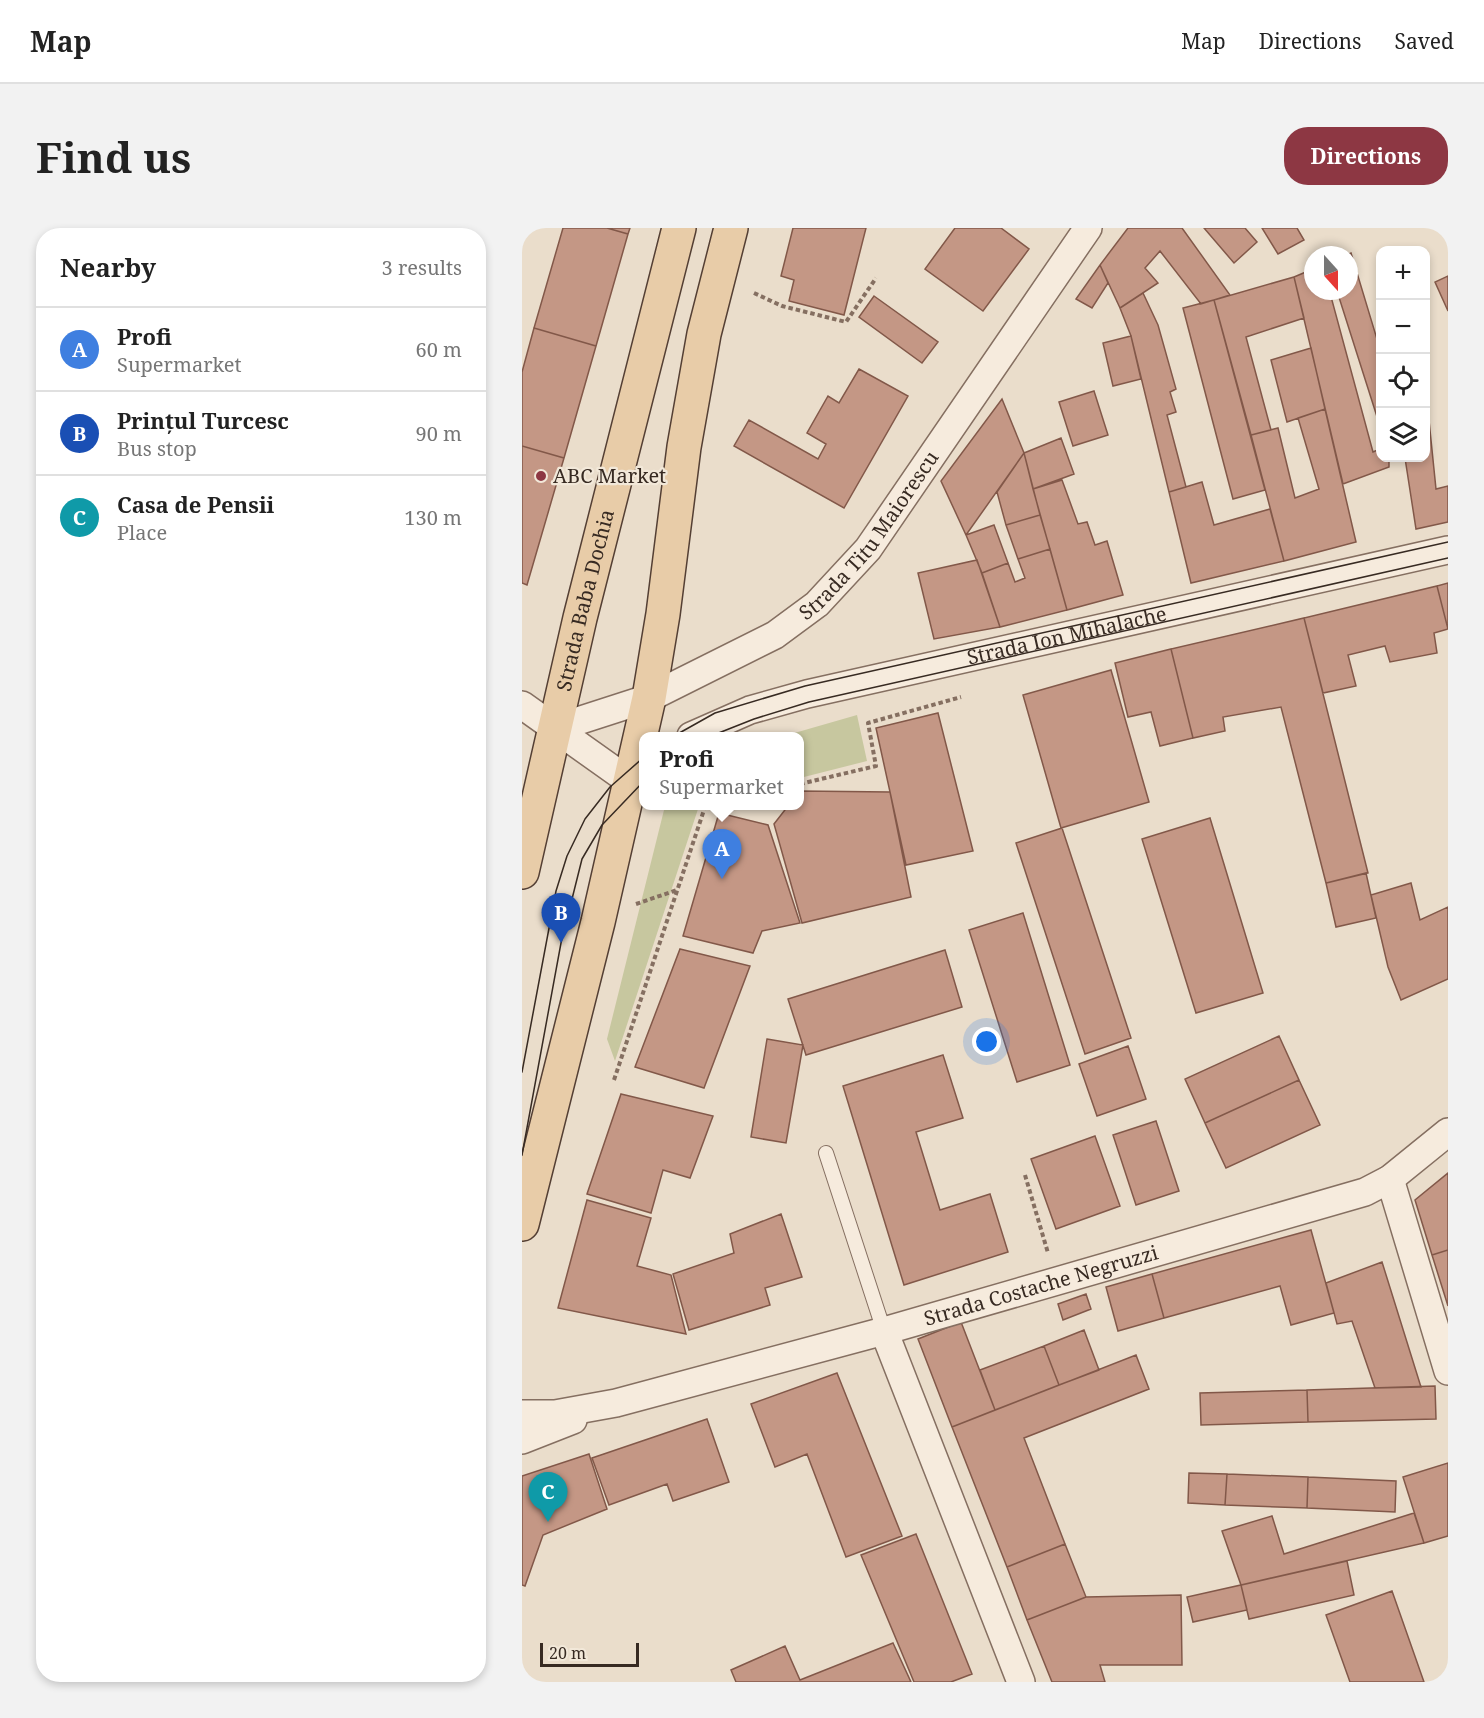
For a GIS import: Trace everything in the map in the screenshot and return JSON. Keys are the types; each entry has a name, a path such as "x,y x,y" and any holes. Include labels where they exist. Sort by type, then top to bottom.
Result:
{"main road":[{"name":"Strada Baba Dochia","path":"522,872 553,729 679,228"},
{"path":"644,732 663,614 684,447 704,334 731,228"},
{"path":"522,1224 637,775"}],"street":[{"name":"Strada Titu Maiorescu","path":"553,729 649,698 776,635 817,604 868,549 1088,228"},
{"name":"Strada Ion Mihalache","path":"700,732 750,710 807,694 1448,550"},
{"path":"522,705 553,729 637,775"},
{"name":"Strada Costache Negruzzi","path":"522,1414 555,1414 616,1403 884,1331 1365,1192 1390,1179 1448,1132"},
{"path":"1390,1179 1448,1371"},
{"path":"884,1331 1021,1682"},
{"name":"Strada Costache Negruzzi","path":"522,1440 616,1403"}],"lane":[{"path":"826,1153 884,1331"}],"path":[{"path":"754,293 782,306 846,322 876,278"},
{"path":"804,783 876,765 867,723 961,697"},
{"path":"614,1080 703,810"},
{"path":"630,906 677,890"},
{"path":"1025,1175 1057,1282"}],"green space":[{"path":"857,715 867,761 804,777 804,732 798,732"},
{"path":"664,810 698,810 615,1061 607,1039"}],"building":[{"path":"563,228 607,228 628,234 596,346 534,328"},
{"path":"607,228 630,228 628,234"},
{"path":"793,228 866,228 844,315 789,301 794,280 781,276"},
{"path":"955,228 1001,228 1029,249 983,311 925,269"},
{"path":"1128,228 1182,228 1230,295 1201,304 1160,251 1145,268 1158,283 1120,308 1100,265"},
{"path":"1204,228 1245,228 1257,242 1234,263"},
{"path":"1262,228 1297,228 1304,240 1278,254"},
{"path":"1100,265 1108,283 1092,308 1076,299"},
{"path":"1304,273 1304,300 1332,300 1373,452 1376,451 1376,462 1389,462 1389,467 1343,484 1294,277"},
{"path":"1358,276 1376,336 1376,414 1340,300 1358,300"},
{"path":"1448,276 1448,311 1435,282"},
{"path":"1294,277 1304,318 1246,337 1271,430 1251,435 1214,300"},
{"path":"1143,293 1158,325 1176,389 1170,392 1176,412 1167,415 1186,487 1169,492 1131,336 1120,308"},
{"path":"874,296 938,342 922,363 859,317"},
{"path":"1214,300 1265,490 1233,499 1183,308"},
{"path":"534,328 596,346 564,458 522,446 522,372"},
{"path":"1131,336 1141,379 1113,386 1103,343"},
{"path":"1311,348 1325,409 1287,422 1271,360"},
{"path":"859,369 908,396 844,508 734,446 749,420 818,459 826,444 807,433 828,396 839,403"},
{"path":"1094,391 1108,435 1073,446 1059,402"},
{"path":"1002,399 1024,453 966,535 941,481"},
{"path":"1325,409 1356,542 1284,561 1251,435 1278,428 1295,498 1319,489 1298,418"},
{"path":"1430,430 1436,489 1448,486 1448,522 1416,529 1406,462 1430,462"},
{"path":"1061,438 1074,474 1033,489 1024,453"},
{"path":"522,446 564,458 527,585 522,583"},
{"path":"1024,453 1040,515 1006,525 997,492"},
{"path":"1062,480 1078,524 1087,522 1095,545 1107,541 1123,595 1067,610 1033,489"},
{"path":"1202,482 1214,525 1270,509 1284,561 1191,583 1169,492"},
{"path":"1040,515 1050,549 1018,559 1006,525"},
{"path":"994,525 1008,563 982,573 966,535"},
{"path":"1050,549 1067,610 1000,627 982,573 1008,563 1015,582 1025,578 1018,559"},
{"path":"977,560 1000,627 934,639 918,573"},
{"path":"1448,583 1448,629 1437,586"},
{"path":"1437,586 1448,629 1434,633 1437,653 1390,662 1385,646 1348,655 1356,686 1323,693 1304,618"},
{"path":"1304,618 1368,873 1326,883 1281,707 1223,717 1225,731 1193,738 1171,649"},
{"path":"1171,649 1193,738 1160,746 1151,712 1128,717 1115,663"},
{"path":"1111,670 1149,802 1061,828 1023,695"},
{"path":"938,713 973,851 906,865 876,728"},
{"path":"804,791 890,792 911,897 802,923 774,824 785,810 804,810"},
{"path":"719,813 768,825 800,923 762,931 753,953 683,936"},
{"path":"1210,818 1263,993 1196,1013 1142,839"},
{"path":"1062,828 1131,1038 1085,1054 1016,843"},
{"path":"1366,873 1376,918 1336,927 1326,883"},
{"path":"1411,883 1420,920 1448,907 1448,979 1401,1000 1388,967 1371,895"},
{"path":"1023,913 1070,1065 1017,1082 969,930"},
{"path":"680,949 750,966 704,1088 635,1067"},
{"path":"945,950 962,1007 806,1055 788,999"},
{"path":"1279,1036 1299,1080 1205,1123 1185,1079"},
{"path":"767,1039 803,1045 786,1143 751,1137"},
{"path":"1128,1046 1146,1099 1097,1116 1079,1064"},
{"path":"943,1055 963,1118 916,1132 940,1210 990,1194 1008,1252 904,1285 843,1086"},
{"path":"1299,1080 1320,1125 1226,1168 1205,1123"},
{"path":"621,1094 713,1116 690,1178 663,1170 651,1213 587,1194"},
{"path":"1156,1121 1179,1191 1136,1205 1113,1135"},
{"path":"1095,1136 1120,1206 1056,1229 1031,1159"},
{"path":"1448,1173 1448,1250 1432,1255 1415,1200"},
{"path":"587,1200 651,1218 637,1266 671,1275 686,1334 558,1308"},
{"path":"781,1214 802,1277 765,1288 770,1305 689,1330 673,1274 734,1253 730,1234"},
{"path":"1311,1230 1334,1313 1291,1325 1280,1286 1164,1318 1152,1274"},
{"path":"1448,1250 1448,1306 1432,1255"},
{"path":"1382,1262 1421,1387 1375,1388 1352,1321 1337,1324 1326,1283"},
{"path":"1152,1274 1164,1318 1118,1331 1106,1287"},
{"path":"1086,1294 1091,1309 1063,1320 1058,1304"},
{"path":"961,1322 995,1410 952,1427 918,1339"},
{"path":"1084,1330 1099,1370 1059,1385 1044,1346"},
{"path":"1044,1346 1059,1385 995,1410 980,1370"},
{"path":"1136,1355 1149,1389 1024,1438 1065,1544 1007,1567 952,1427"},
{"path":"837,1373 902,1536 846,1557 807,1454 775,1467 751,1404"},
{"path":"1435,1386 1436,1419 1308,1422 1307,1390"},
{"path":"1307,1390 1308,1422 1201,1425 1200,1393"},
{"path":"707,1419 729,1482 673,1501 667,1484 609,1505 592,1458"},
{"path":"589,1454 607,1509 543,1535 525,1586 522,1585 522,1476"},
{"path":"1448,1463 1448,1536 1424,1543 1403,1477"},
{"path":"1189,1473 1227,1474 1225,1505 1188,1503"},
{"path":"1227,1474 1308,1477 1307,1508 1225,1505"},
{"path":"1308,1477 1396,1481 1395,1512 1307,1508"},
{"path":"1414,1513 1424,1543 1241,1585 1222,1531 1272,1516 1284,1554"},
{"path":"916,1534 972,1674 951,1682 914,1682 861,1555"},
{"path":"1065,1544 1086,1597 1027,1620 1007,1567"},
{"path":"1347,1561 1354,1595 1249,1619 1241,1585"},
{"path":"1241,1585 1247,1610 1193,1622 1187,1597"},
{"path":"1392,1591 1424,1682 1350,1682 1326,1615"},
{"path":"1181,1595 1182,1665 1100,1665 1105,1682 1052,1682 1027,1620 1086,1597"},
{"path":"893,1643 911,1682 736,1682 731,1670 785,1646 800,1680"}],"tram line":[{"path":"681,732 715,713 805,686 1448,542"},
{"path":"721,732 809,702 1448,558"},
{"path":"522,1072 556,891 567,856 585,819 610,787 639,761"},
{"path":"522,1155 561,943 582,859 602,825 639,786"}],"place":[{"name":"ABC Market","path":"541,476"},
{"name":"Profi","path":"722,879"},
{"name":"Prințul Turcesc","path":"561,943"},
{"name":"Casa de Pensii","path":"548,1522"}]}
